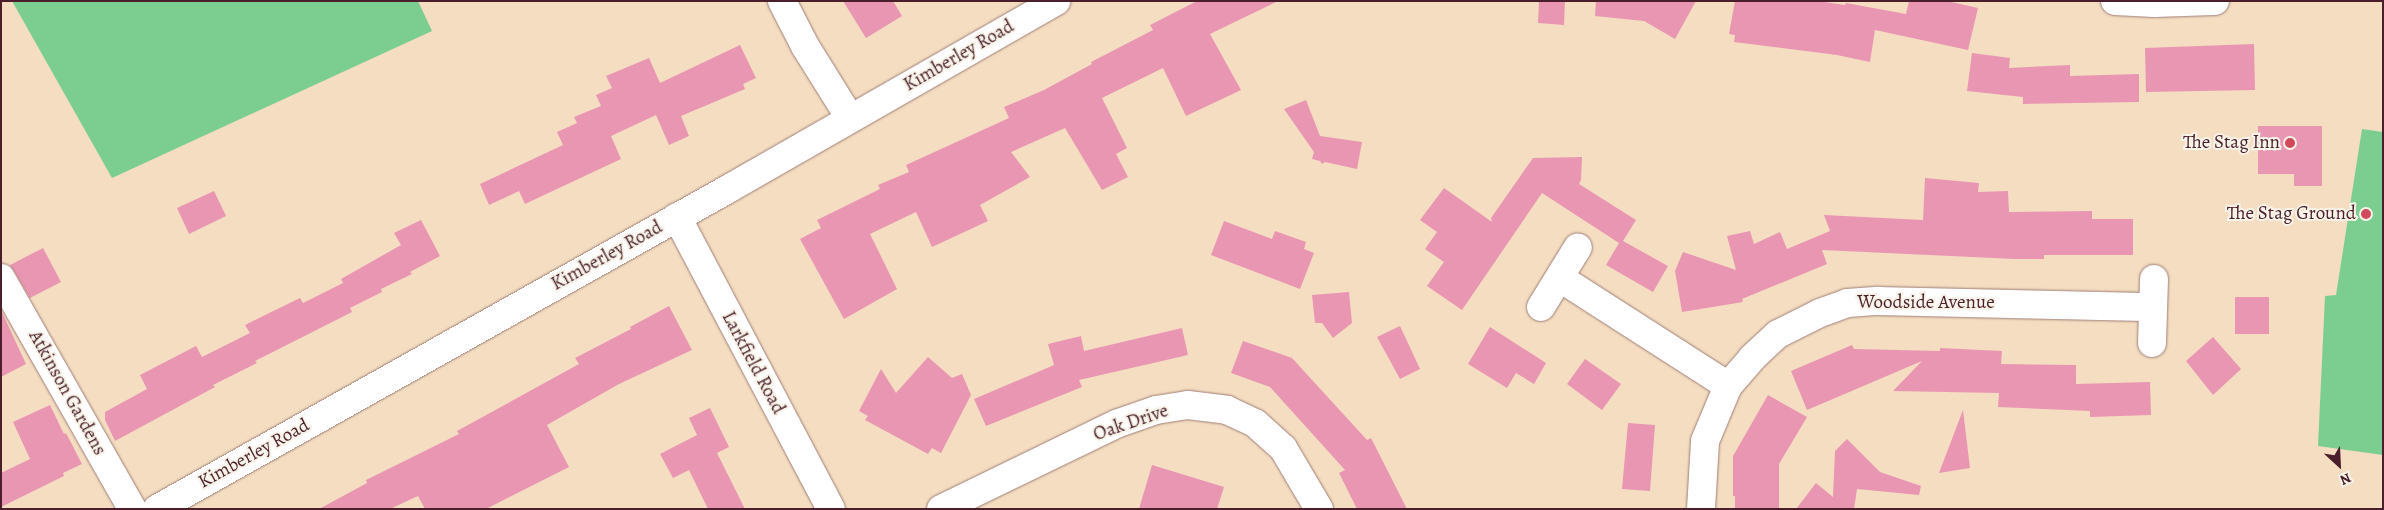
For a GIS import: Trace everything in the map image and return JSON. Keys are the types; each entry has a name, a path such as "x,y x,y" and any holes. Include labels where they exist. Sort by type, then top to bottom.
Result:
{"street":[{"path":"782,1 805,46 850,118"},
{"name":"Kimberley Road","path":"157,509 677,217 1056,1"},
{"path":"2115,1 2154,4 2215,1"},
{"name":"Larkfield Road","path":"677,217 831,509"},
{"path":"1541,308 1578,248"},
{"name":"Atkinson Gardens","path":"1,278 132,509"},
{"path":"1560,278 1728,386"},
{"path":"2152,343 2154,279"},
{"name":"Woodside Avenue","path":"1701,509 1705,441 1728,386 1752,358 1778,334 1820,312 1846,303 1879,301 2153,307"},
{"name":"Oak Drive","path":"941,509 1116,424 1156,410 1188,405 1226,410 1254,423 1284,448 1319,509"}],"green space":[{"path":"12,1 418,1 432,31 112,178"},
{"name":"The Stag Ground","path":"2362,129 2383,132 2383,455 2318,446 2325,296 2336,295"}],"building":[{"path":"843,1 893,1 902,16 866,38"},
{"path":"1197,1 1278,1 1210,34 1241,90 1186,116 1163,68 1102,98 1127,148 1116,154 1128,177 1102,190 1065,128 1011,152 1030,177 980,205 988,221 932,247 916,212 870,234 897,289 844,319 800,239 821,228 817,220 880,189 878,185 909,172 906,165 1009,118 1004,107 1044,90 1092,64 1091,62 1153,30 1150,25"},
{"path":"1539,1 1565,1 1564,25 1538,23"},
{"path":"1596,1 1696,1 1675,39 1644,21 1595,16"},
{"path":"1735,1 1818,1 1845,5 1846,3 1906,14 1909,1 1947,1 1978,8 1968,50 1875,30 1870,62 1837,55 1734,42 1735,35 1729,34"},
{"path":"2254,44 2255,90 2146,92 2145,48"},
{"path":"740,45 756,78 743,84 745,89 681,116 689,136 669,145 656,115 611,136 621,159 525,204 519,191 489,205 480,184 563,145 557,132 577,123 574,117 601,106 596,95 612,88 606,76 649,58 660,83"},
{"path":"1972,53 2010,58 2009,68 2070,65 2070,76 2139,74 2139,102 2023,104 2023,97 1967,91"},
{"path":"1306,100 1320,136 1362,142 1357,169 1325,162 1322,164 1320,161 1312,159 1314,152 1284,109"},
{"name":"The Stag Inn","path":"2258,126 2322,126 2322,186 2294,186 2294,174 2258,174"},
{"path":"1582,157 1581,180 1579,184 1636,220 1623,241 1668,266 1653,292 1606,265 1619,243 1542,193 1462,310 1427,286 1444,262 1425,249 1437,232 1420,220 1444,188 1492,222 1491,218 1533,158"},
{"path":"1925,178 1979,183 1978,192 2008,191 2009,212 2092,211 2092,219 2133,219 2133,255 2044,255 2044,259 2015,259 1822,250 1827,264 1742,299 1743,302 1682,312 1675,271 1683,252 1736,270 1727,236 1750,231 1754,244 1780,232 1787,249 1830,231 1824,215 1923,220"},
{"path":"214,191 226,216 189,234 177,208"},
{"path":"421,220 440,256 410,272 412,274 381,289 382,292 350,308 352,312 255,361 257,363 213,385 215,387 115,441 105,420 105,412 147,389 140,375 196,346 202,357 250,333 245,325 300,298 303,303 343,283 341,279 401,245 394,233"},
{"path":"1224,221 1272,239 1275,231 1306,242 1304,249 1314,253 1300,289 1211,255"},
{"path":"43,248 61,282 30,298 10,265"},
{"path":"1349,292 1352,323 1333,338 1322,323 1315,323 1312,295"},
{"path":"2235,297 2269,297 2269,334 2235,334"},
{"path":"669,306 692,350 619,384 547,425 569,467 486,509 425,509 418,496 390,509 319,509 367,483 366,480 459,434 457,431 579,364 575,358 631,329 630,327"},
{"path":"1,310 26,364 1,377"},
{"path":"1400,326 1420,369 1400,379 1377,337"},
{"path":"1490,327 1546,363 1534,384 1516,373 1507,388 1468,364"},
{"path":"1182,328 1188,355 1079,380 1082,387 986,426 974,399 1054,365 1048,344 1081,336 1084,351"},
{"path":"2213,337 2241,369 2213,395 2186,361"},
{"path":"1243,341 1292,358 1367,440 1371,438 1407,509 1357,509 1339,473 1345,470 1270,387 1231,373"},
{"path":"1852,345 1854,349 1940,351 1940,348 2002,351 2001,364 2076,365 2076,384 2150,382 2151,415 2090,417 2090,411 1998,407 1999,393 1893,391 1922,361 1807,410 1791,371"},
{"path":"928,357 952,378 962,374 971,395 941,453 932,448 928,454 865,420 868,416 859,411 881,369 896,393"},
{"path":"1585,359 1621,384 1602,410 1567,384"},
{"path":"1768,395 1807,417 1779,464 1779,509 1735,509 1735,496 1733,496 1733,456"},
{"path":"50,405 64,434 66,433 82,464 63,473 64,476 1,507 1,473 30,459 13,422"},
{"path":"710,408 729,447 717,453 745,509 708,509 689,470 673,478 660,454 697,435 689,418"},
{"path":"1963,410 1970,468 1939,473"},
{"path":"1628,423 1655,425 1650,491 1622,489"},
{"path":"1847,439 1880,472 1921,486 1919,495 1857,489 1854,509 1796,509 1816,483 1833,497 1835,451"},
{"path":"1152,465 1224,487 1217,509 1139,509"}],"place":[{"name":"The Stag Inn","path":"2290,143"},
{"name":"The Stag Ground","path":"2366,214"}]}
